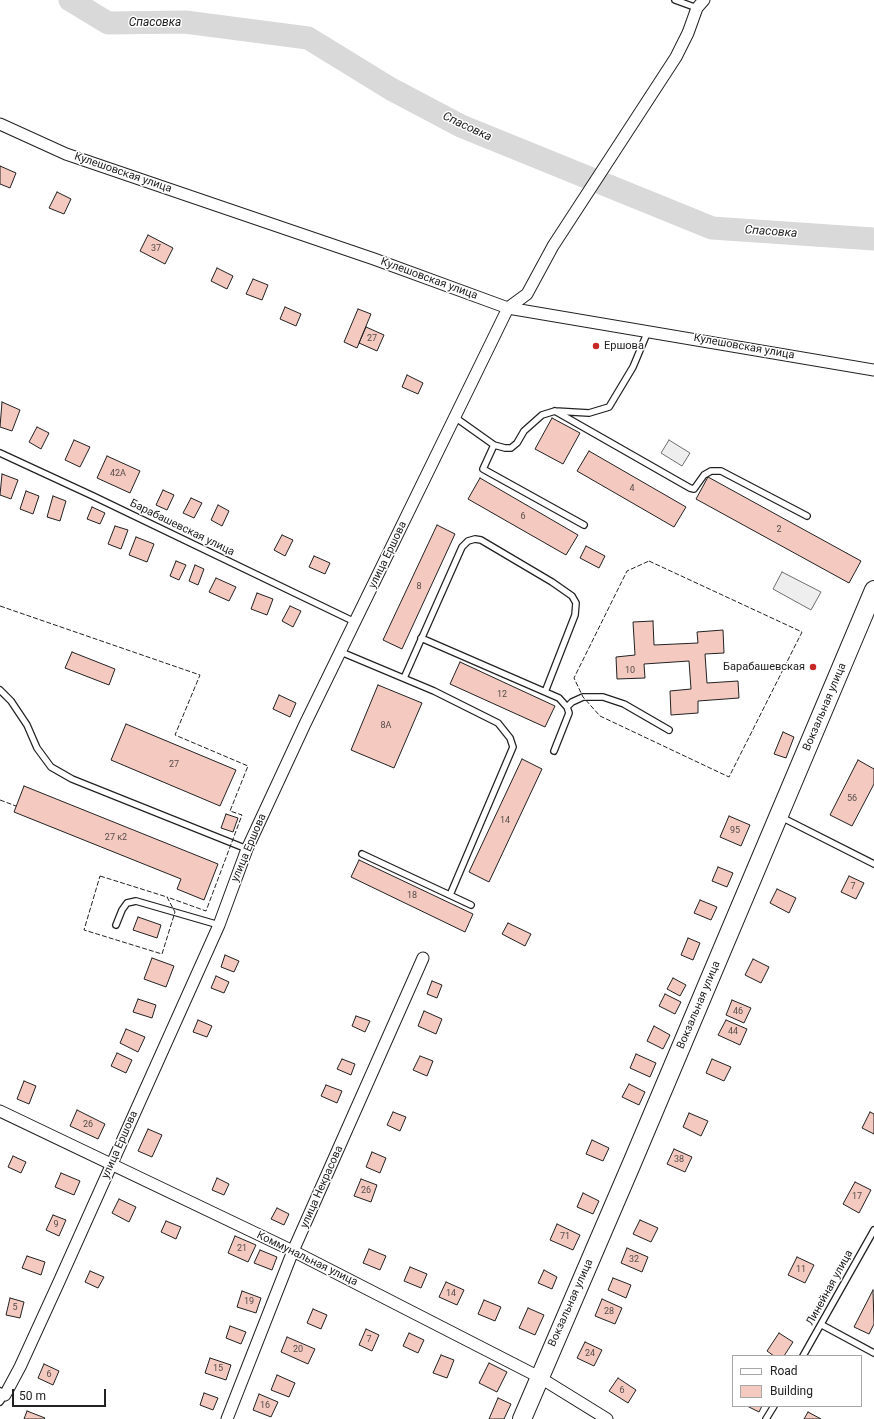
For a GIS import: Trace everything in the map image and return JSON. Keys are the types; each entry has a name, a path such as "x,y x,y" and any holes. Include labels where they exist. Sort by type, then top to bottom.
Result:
{"main road":[{"name":"Вокзальная улица","path":"522,1419 874,590"}],"street":[{"path":"508,308 527,294 553,246 679,51 700,4"},
{"name":"Кулешовская улица","path":"0,124 66,154 374,259 508,308 874,370"},
{"name":"улица Ершова","path":"2,1396 30,1346 219,924 247,849 305,724 456,418 508,308"},
{"name":"улица Некрасова","path":"227,1419 293,1251 423,958"},
{"name":"Коммунальная улица","path":"0,1111 293,1251 539,1377 607,1419"}],"lane":[{"path":"675,0 700,4"},
{"path":"456,418 494,445 511,448 517,443 524,431 542,415 555,411 589,413 609,407 633,367 648,331"},
{"path":"555,411 690,488 694,489 704,475 711,471 721,471 807,516"},
{"path":"494,445 484,469 584,525"},
{"name":"Барабашевская улица","path":"0,453 355,622"},
{"path":"404,678 462,546 468,541 475,539 481,540 564,589 572,596 576,603 575,615 545,692"},
{"path":"421,638 559,698 567,707 569,713 568,720 554,751"},
{"path":"341,652 404,678 498,723 510,738 512,747 450,895"},
{"path":"0,690 11,701 23,719 37,748 51,767 72,779 247,849"},
{"path":"567,707 572,702 583,697 604,697 624,704 669,730"},
{"path":"779,816 874,864"},
{"path":"362,854 471,905"},
{"path":"116,925 122,910 127,903 136,901 219,924"},
{"name":"Линейная улица","path":"804,1355 822,1325 874,1230"},
{"path":"822,1325 874,1353"},
{"path":"766,1419 773,1407"}],"shaded area":[{"path":"669,440 690,453 682,466 661,453"},
{"path":"782,572 821,592 811,610 773,589"}],"building":[{"path":"0,166 16,173 10,188 0,184"},
{"path":"57,192 71,199 64,214 49,208"},
{"path":"148,235 173,248 165,264 140,251"},
{"path":"217,268 233,276 227,289 211,281"},
{"path":"253,279 268,285 262,300 246,294"},
{"path":"285,307 301,314 296,326 280,319"},
{"path":"358,309 371,314 357,348 344,342"},
{"path":"366,327 384,335 377,351 359,343"},
{"path":"407,375 423,383 418,394 402,387"},
{"path":"2,402 20,410 12,431 0,427"},
{"path":"552,418 580,433 563,464 535,449"},
{"path":"37,427 49,433 41,449 29,442"},
{"path":"74,440 90,447 80,467 65,460"},
{"path":"589,451 686,507 674,527 577,471"},
{"path":"107,456 140,471 130,493 97,478"},
{"path":"2,474 18,480 11,499 0,495"},
{"path":"708,477 861,561 849,583 696,499"},
{"path":"480,478 578,535 566,555 468,499"},
{"path":"163,490 174,495 167,510 156,505"},
{"path":"26,491 39,496 33,514 20,509"},
{"path":"53,496 66,501 60,521 47,517"},
{"path":"191,498 202,503 194,518 183,513"},
{"path":"218,505 229,511 222,526 211,520"},
{"path":"92,507 105,513 100,524 87,519"},
{"path":"437,525 455,534 402,649 383,640"},
{"path":"115,526 128,530 121,549 108,544"},
{"path":"282,535 293,540 285,556 274,550"},
{"path":"136,537 154,544 147,562 129,555"},
{"path":"586,546 605,556 599,568 580,558"},
{"path":"314,556 330,563 325,574 309,567"},
{"path":"176,561 186,565 179,580 170,576"},
{"path":"195,565 204,569 198,585 189,581"},
{"path":"216,578 236,587 229,601 209,592"},
{"path":"257,593 273,599 267,615 251,609"},
{"path":"290,606 301,611 293,627 282,621"},
{"path":"653,621 654,645 698,643 697,632 723,630 724,653 705,654 707,683 738,681 739,698 698,701 698,713 671,715 670,691 691,689 689,661 644,664 645,678 617,679 616,657 635,655 633,622"},
{"path":"72,652 115,669 109,685 65,668"},
{"path":"460,662 555,706 545,727 450,684"},
{"path":"378,685 422,703 394,768 351,750"},
{"path":"279,695 296,703 290,717 273,709"},
{"path":"126,724 236,770 220,806 111,760"},
{"path":"783,732 794,737 786,758 774,754"},
{"path":"522,759 542,769 489,882 469,872"},
{"path":"858,760 874,769 874,784 852,826 830,815"},
{"path":"24,786 218,864 204,900 177,889 181,879 14,812"},
{"path":"226,814 238,818 233,832 221,828"},
{"path":"729,816 750,825 741,846 720,837"},
{"path":"359,860 473,914 465,932 351,877"},
{"path":"718,867 733,873 727,887 712,881"},
{"path":"849,876 864,883 856,899 841,892"},
{"path":"777,889 796,898 789,913 770,903"},
{"path":"700,900 717,907 711,920 694,913"},
{"path":"138,917 161,925 157,938 133,930"},
{"path":"508,923 531,934 525,946 502,934"},
{"path":"688,938 700,943 693,960 681,955"},
{"path":"225,955 239,961 234,972 221,967"},
{"path":"152,958 174,966 166,987 144,979"},
{"path":"753,959 769,967 761,983 745,975"},
{"path":"216,976 229,982 224,993 211,988"},
{"path":"673,978 686,985 680,996 667,989"},
{"path":"432,981 442,985 437,998 427,994"},
{"path":"665,994 681,1002 675,1014 659,1006"},
{"path":"138,999 156,1005 152,1018 133,1012"},
{"path":"732,1000 751,1008 744,1023 726,1015"},
{"path":"424,1011 442,1019 436,1034 418,1026"},
{"path":"356,1016 370,1021 365,1032 352,1026"},
{"path":"198,1020 212,1026 207,1037 193,1032"},
{"path":"726,1020 747,1029 740,1045 718,1035"},
{"path":"654,1026 670,1035 663,1049 647,1041"},
{"path":"126,1029 145,1037 138,1052 120,1043"},
{"path":"117,1053 132,1060 126,1073 111,1066"},
{"path":"636,1054 656,1063 650,1077 630,1068"},
{"path":"420,1056 433,1061 427,1076 413,1070"},
{"path":"342,1059 355,1064 351,1075 337,1069"},
{"path":"712,1059 731,1067 724,1081 706,1073"},
{"path":"24,1081 36,1086 29,1104 17,1099"},
{"path":"629,1084 645,1092 639,1105 622,1097"},
{"path":"326,1085 342,1091 337,1103 321,1096"},
{"path":"77,1110 105,1124 98,1139 70,1126"},
{"path":"393,1112 406,1117 400,1131 387,1125"},
{"path":"870,1112 874,1114 874,1134 862,1128"},
{"path":"689,1113 708,1121 701,1136 683,1127"},
{"path":"148,1129 162,1135 152,1157 138,1151"},
{"path":"592,1140 609,1148 603,1161 586,1154"},
{"path":"674,1149 692,1157 685,1172 667,1164"},
{"path":"372,1152 386,1158 380,1173 366,1167"},
{"path":"13,1156 26,1162 21,1173 8,1167"},
{"path":"61,1173 80,1181 74,1195 55,1187"},
{"path":"217,1178 229,1184 224,1195 212,1190"},
{"path":"361,1179 377,1185 371,1202 354,1196"},
{"path":"855,1182 871,1190 859,1213 843,1204"},
{"path":"583,1193 599,1201 593,1214 577,1207"},
{"path":"119,1199 136,1207 129,1222 112,1213"},
{"path":"277,1208 289,1214 284,1225 271,1219"},
{"path":"53,1215 66,1220 59,1236 46,1230"},
{"path":"640,1220 658,1228 651,1242 633,1234"},
{"path":"166,1221 181,1227 176,1239 161,1232"},
{"path":"557,1224 580,1235 573,1250 550,1240"},
{"path":"235,1236 256,1245 248,1262 228,1253"},
{"path":"627,1248 648,1257 642,1272 621,1263"},
{"path":"369,1249 386,1256 380,1270 363,1263"},
{"path":"260,1250 277,1257 272,1270 254,1263"},
{"path":"27,1256 45,1262 41,1275 22,1268"},
{"path":"797,1257 814,1265 805,1283 788,1275"},
{"path":"410,1267 427,1274 421,1288 404,1281"},
{"path":"544,1270 557,1277 552,1289 538,1283"},
{"path":"90,1271 104,1277 98,1288 85,1282"},
{"path":"613,1278 631,1285 626,1298 608,1290"},
{"path":"446,1282 464,1290 457,1305 439,1297"},
{"path":"873,1290 874,1324 869,1334 854,1327"},
{"path":"242,1291 261,1298 256,1313 237,1307"},
{"path":"10,1298 24,1302 20,1318 6,1315"},
{"path":"602,1299 622,1308 615,1324 595,1316"},
{"path":"484,1300 501,1307 495,1321 478,1314"},
{"path":"528,1308 544,1315 535,1335 519,1328"},
{"path":"313,1309 327,1315 321,1329 307,1323"},
{"path":"230,1326 246,1332 241,1344 226,1338"},
{"path":"366,1329 379,1335 372,1351 359,1345"},
{"path":"409,1333 424,1340 418,1353 403,1346"},
{"path":"779,1333 793,1342 785,1355 773,1355 767,1351"},
{"path":"287,1337 315,1349 308,1364 281,1352"},
{"path":"585,1342 602,1350 594,1366 577,1358"},
{"path":"441,1355 454,1360 447,1378 433,1373"},
{"path":"210,1358 231,1365 226,1380 205,1373"},
{"path":"489,1363 507,1372 497,1392 479,1383"},
{"path":"44,1364 59,1371 53,1385 38,1378"},
{"path":"277,1375 295,1383 289,1397 271,1390"},
{"path":"618,1378 636,1390 628,1403 609,1391"},
{"path":"204,1393 218,1398 213,1410 200,1405"},
{"path":"259,1394 278,1402 271,1417 253,1410"},
{"path":"498,1398 511,1404 504,1419 489,1419"},
{"path":"749,1407 762,1407 759,1412"},
{"path":"27,1411 45,1418 24,1419"},
{"path":"808,1412 821,1419 804,1419"}],"waterway":[{"name":"Спасовка","path":"70,0 108,23 185,22 308,38 391,89 461,126 712,228 874,239"}],"fence":[{"path":"649,561 802,632 729,777 600,716 583,697 574,678 627,571 649,561"},
{"path":"0,606 200,675 175,735 248,766 230,811 242,815 206,911 167,897"},
{"path":"0,800 16,806"},
{"path":"100,876 167,897 175,912 162,954 84,930 100,876"}],"place":[{"name":"Ершова","path":"596,346"},
{"name":"Барабашевская","path":"813,667"}]}
